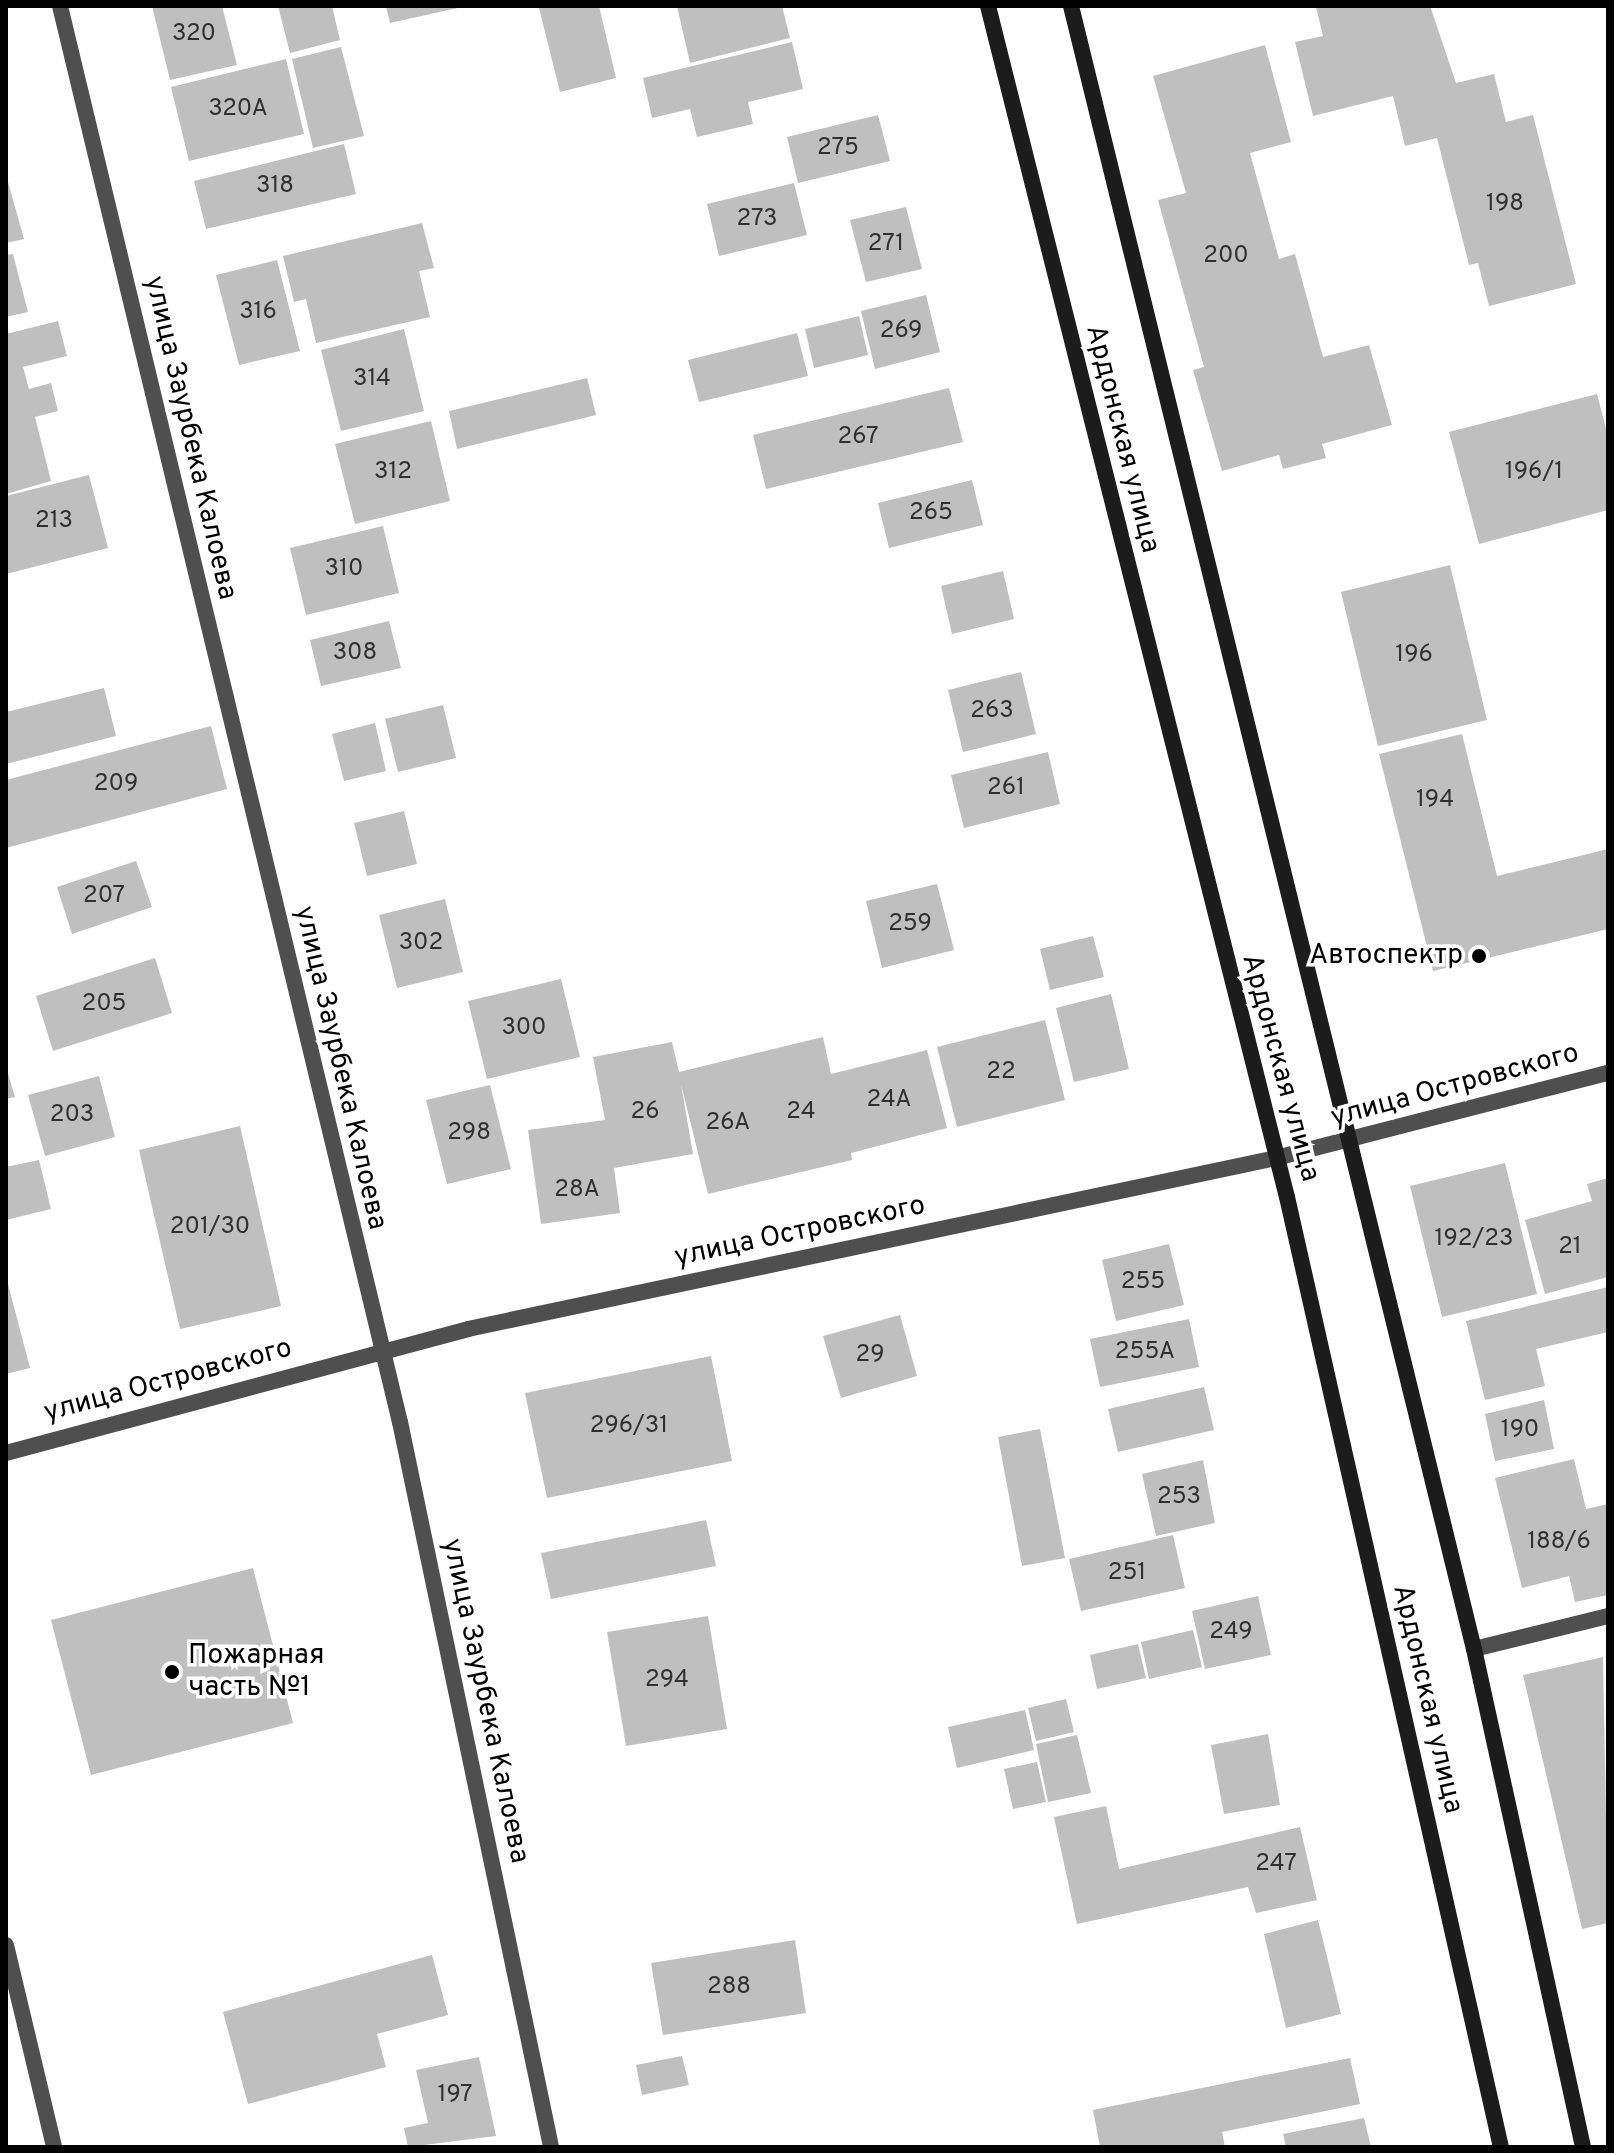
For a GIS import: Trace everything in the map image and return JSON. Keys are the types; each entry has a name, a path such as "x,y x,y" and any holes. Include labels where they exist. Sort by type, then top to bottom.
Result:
{"main road":[{"name":"Ардонская улица","path":"988,6 1276,1158 1501,2147"},
{"name":"Ардонская улица","path":"1071,6 1474,1649 1583,2147"}],"street":[{"name":"улица Заурбека Калоева","path":"60,6 382,1351 551,2147"},
{"name":"улица Островского","path":"6,1453 382,1351 1276,1158 1608,1073"},
{"path":"1474,1649 1608,1616"},
{"path":"6,1945 54,2147"}],"building":[{"path":"152,6 222,6 237,65 170,80"},
{"path":"278,6 332,6 340,40 290,53"},
{"path":"386,6 461,6 462,7 390,23"},
{"path":"599,6 616,78 560,92 539,8"},
{"path":"677,6 782,6 790,38 690,63"},
{"path":"1430,6 1456,83 1494,74 1506,122 1533,115 1576,284 1489,306 1478,263 1469,265 1437,138 1405,146 1393,96 1313,116 1295,42 1323,36 1316,7"},
{"path":"792,42 803,89 748,102 753,124 697,137 690,109 652,118 643,78"},
{"path":"1265,45 1291,142 1250,153 1279,259 1295,254 1323,357 1369,345 1392,425 1322,444 1326,458 1283,469 1279,455 1222,471 1193,370 1204,367 1158,200 1186,193 1153,76"},
{"path":"341,47 364,136 313,148 292,59"},
{"path":"286,59 304,134 189,161 171,87"},
{"path":"878,115 890,161 798,183 787,137"},
{"path":"344,144 356,194 206,229 194,181"},
{"path":"6,175 24,239 6,243"},
{"path":"794,183 807,235 719,256 707,204"},
{"path":"906,207 922,269 866,282 850,220"},
{"path":"422,223 434,268 419,271 430,317 316,343 306,299 294,302 283,256"},
{"path":"13,254 28,312 6,317 6,255"},
{"path":"277,260 300,351 239,365 216,275"},
{"path":"926,295 940,352 875,369 861,311"},
{"path":"859,316 868,355 814,368 805,329"},
{"path":"58,321 67,356 23,367 29,389 51,383 58,411 35,417 51,481 6,494 6,334"},
{"path":"404,329 424,411 341,431 321,350"},
{"path":"797,333 808,376 699,402 688,360"},
{"path":"587,378 596,415 457,449 449,411"},
{"path":"949,388 963,442 766,489 753,435"},
{"path":"1597,394 1608,436 1608,510 1479,544 1449,432"},
{"path":"431,421 450,501 355,524 335,444"},
{"path":"89,475 108,548 6,574 6,496"},
{"path":"972,480 983,525 889,548 878,503"},
{"path":"383,526 399,593 306,615 290,548"},
{"path":"1450,565 1487,720 1378,746 1341,592"},
{"path":"1003,571 1014,619 952,634 941,586"},
{"path":"389,621 401,668 321,686 310,640"},
{"path":"1021,672 1036,734 963,752 948,690"},
{"path":"104,688 116,736 6,764 6,712"},
{"path":"443,705 456,758 398,772 385,719"},
{"path":"375,723 386,771 344,781 332,734"},
{"path":"211,726 227,789 6,848 6,780"},
{"path":"1462,734 1497,876 1608,849 1608,929 1433,971 1379,754"},
{"path":"1048,752 1060,804 964,828 951,775"},
{"path":"404,811 417,864 367,876 354,823"},
{"path":"136,861 152,907 72,934 57,887"},
{"path":"937,884 954,950 882,968 866,901"},
{"path":"445,899 463,972 397,988 379,915"},
{"path":"1093,936 1104,977 1050,990 1040,949"},
{"path":"155,958 172,1013 53,1051 36,996"},
{"path":"561,979 580,1057 487,1079 468,1001"},
{"path":"1111,994 1129,1069 1074,1082 1056,1008"},
{"path":"1045,1020 1065,1100 957,1127 937,1047"},
{"path":"823,1037 831,1074 927,1050 947,1128 851,1153 852,1160 708,1194 681,1084 693,1154 614,1168 620,1213 541,1224 528,1130 605,1120 593,1057 672,1042 679,1072"},
{"path":"6,1067 15,1097 6,1099"},
{"path":"99,1076 115,1137 45,1156 28,1095"},
{"path":"490,1085 511,1169 447,1184 426,1100"},
{"path":"240,1126 281,1306 180,1329 139,1150"},
{"path":"39,1160 51,1209 6,1220 6,1167"},
{"path":"1505,1163 1537,1294 1442,1317 1410,1186"},
{"path":"1608,1178 1608,1277 1545,1294 1525,1220 1592,1201 1587,1184"},
{"path":"1169,1244 1184,1305 1116,1321 1102,1260"},
{"path":"6,1285 30,1368 6,1374"},
{"path":"1608,1287 1608,1332 1536,1349 1545,1386 1485,1400 1466,1321"},
{"path":"900,1315 917,1376 841,1398 823,1336"},
{"path":"1189,1319 1199,1367 1100,1387 1090,1339"},
{"path":"711,1356 732,1461 547,1498 525,1393"},
{"path":"1204,1387 1214,1430 1118,1452 1108,1409"},
{"path":"1544,1400 1554,1449 1495,1461 1485,1414"},
{"path":"1040,1429 1065,1558 1022,1566 998,1437"},
{"path":"1574,1459 1586,1509 1608,1504 1608,1595 1575,1602 1569,1576 1522,1588 1495,1478"},
{"path":"1203,1460 1215,1523 1156,1536 1142,1474"},
{"path":"706,1520 716,1566 551,1599 541,1553"},
{"path":"1173,1535 1185,1588 1081,1611 1069,1559"},
{"name":"Пожарная часть №1","path":"253,1568 293,1723 91,1775 51,1620"},
{"path":"1258,1596 1271,1655 1205,1669 1192,1611"},
{"path":"708,1616 727,1729 626,1746 607,1632"},
{"path":"1193,1630 1202,1667 1149,1679 1141,1642"},
{"path":"1138,1644 1146,1678 1097,1689 1090,1655"},
{"path":"1603,1657 1608,1923 1582,1929 1523,1675"},
{"path":"1066,1699 1074,1732 1036,1741 1028,1708"},
{"path":"1025,1710 1034,1750 957,1768 948,1727"},
{"path":"1268,1734 1280,1805 1224,1814 1211,1745"},
{"path":"1077,1735 1091,1793 1048,1802 1036,1744"},
{"path":"1037,1762 1046,1802 1013,1809 1004,1769"},
{"path":"1106,1806 1119,1869 1300,1827 1317,1900 1256,1913 1248,1887 1077,1924 1054,1817"},
{"path":"1318,1920 1341,2014 1286,2028 1264,1934"},
{"path":"795,1940 806,2013 663,2035 651,1963"},
{"path":"432,1955 448,2015 377,2034 386,2067 248,2104 223,2012"},
{"path":"682,2056 689,2085 642,2095 636,2065"},
{"path":"479,2057 496,2136 408,2147 404,2128 428,2123 416,2070"},
{"path":"1350,2058 1360,2104 1222,2132 1225,2147 1100,2147 1093,2110"},
{"path":"1364,2118 1371,2147 1286,2147 1283,2134"}],"place":[{"name":"Автоспектр","path":"1479,956"},
{"name":"Пожарная часть №1","path":"172,1672"}]}
